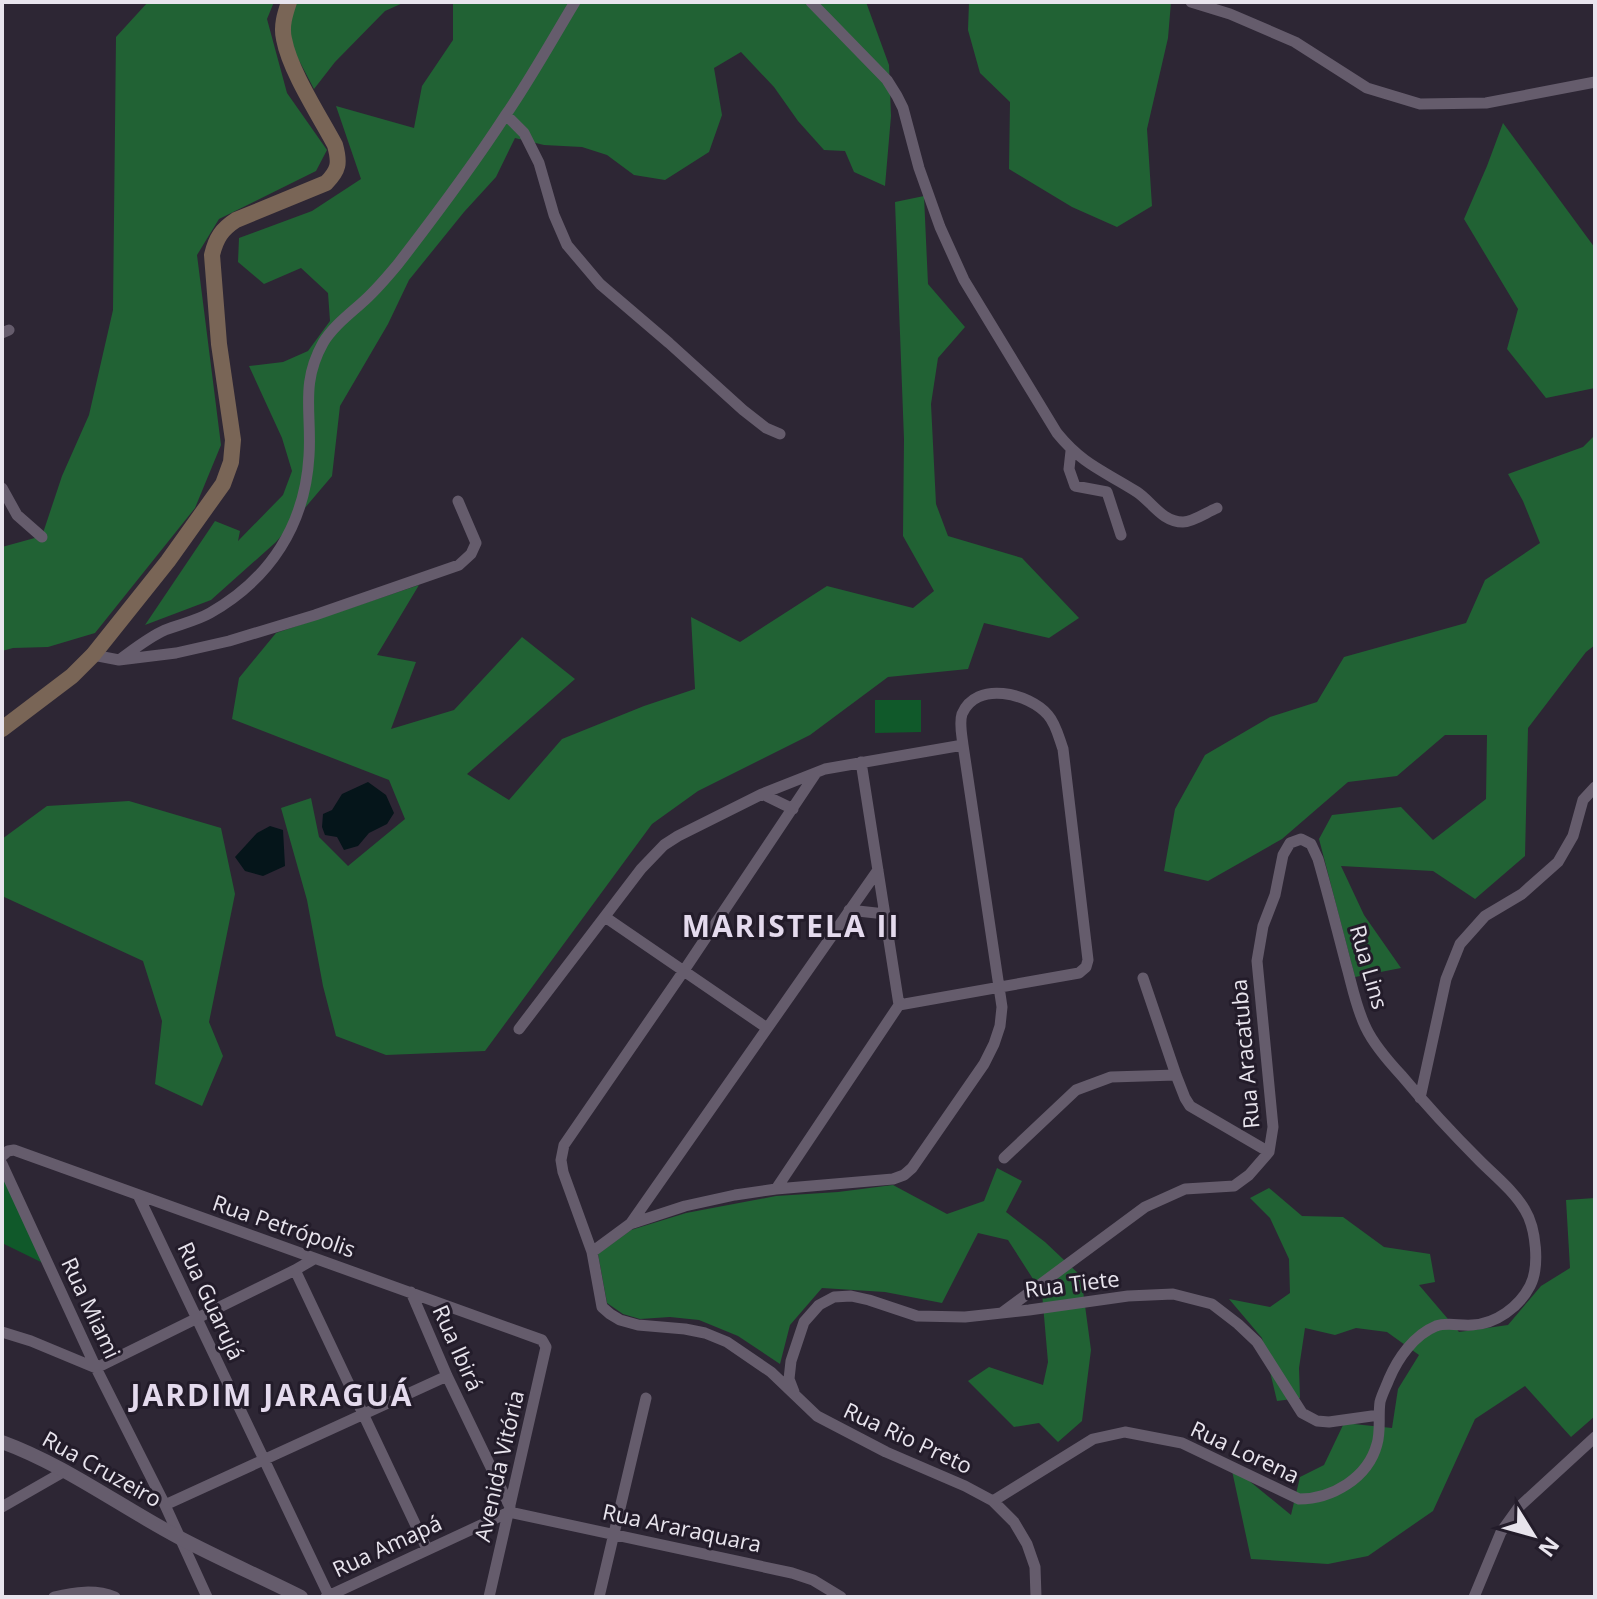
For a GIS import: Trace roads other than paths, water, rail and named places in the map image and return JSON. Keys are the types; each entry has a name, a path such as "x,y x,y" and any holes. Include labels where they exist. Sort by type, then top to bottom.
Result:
{"main road":[{"path":"2,729 72,676 93,655 168,561 223,484 231,462 233,440 219,344 212,255 215,241 224,228 236,220 326,183 335,174 338,159 335,145 290,60 283,36 284,15 289,2"}],"street":[{"path":"119,660 161,632 208,615 242,592 271,562 292,528 304,498 311,430 307,395 312,368 325,341 393,270 506,115 575,2"},
{"path":"811,2 887,80 897,96 940,227 964,280 1071,451 1139,494 1167,519 1185,522 1217,508"},
{"path":"1191,2 1230,14 1295,42 1367,88 1420,104 1486,103 1595,82"},
{"path":"506,115 524,133 539,163 554,215 567,245 600,284 743,410 766,428 780,434"},
{"path":"1071,451 1069,469 1075,486 1107,492 1121,535"},
{"path":"2,488 17,515 42,537"},
{"path":"93,655 119,660 176,653 229,641 459,565 471,554 476,543 458,501"},
{"path":"816,773 564,1145 561,1160 563,1172 592,1252 630,1224 685,1206 776,1189 893,1179 912,1168 984,1064 1000,1026 1002,1007 999,987 963,745 961,720 970,702 983,695 1001,693 1018,696 1034,703 1049,716 1063,749 1088,960 1086,967 1079,973 999,987 899,1005"},
{"path":"519,1029 641,869 664,845 762,794 833,766 963,745"},
{"path":"776,1189 899,1005 861,762"},
{"path":"1420,1098 1446,979 1460,944 1485,916 1522,894 1558,862 1573,836 1583,800 1595,787"},
{"path":"762,794 793,809"},
{"name":"Rua Lins","path":"1301,839 1311,844 1318,859 1354,995 1366,1028 1420,1098"},
{"name":"Rua Aracatuba","path":"1003,1312 1145,1207 1185,1189 1234,1186 1249,1175 1269,1152 1273,1127 1257,961 1263,926 1275,895 1283,855 1290,843 1301,839"},
{"path":"630,1224 878,870"},
{"path":"849,910 885,914"},
{"path":"605,917 767,1028"},
{"path":"1143,978 1176,1075 1190,1106 1269,1152"},
{"path":"1004,1158 1076,1090 1111,1077 1176,1075"},
{"name":"Rua Lorena","path":"993,1501 1093,1439 1125,1432 1182,1443 1299,1499 1327,1495 1348,1484 1368,1466 1377,1444 1381,1400 1403,1354 1421,1334 1439,1324 1475,1325 1503,1316 1519,1302 1531,1283 1536,1256 1532,1228 1515,1196 1420,1098"},
{"name":"Rua Petrópolis","path":"5,1154 14,1150 545,1343"},
{"name":"Rua Miami","path":"2,1164 207,1597"},
{"name":"Rua Guarujá","path":"139,1197 327,1596"},
{"name":"Rua Rio Preto","path":"592,1252 602,1307 620,1320 705,1333 727,1342 771,1372 817,1416 886,1452 993,1501 1014,1522 1027,1544 1035,1567 1036,1597"},
{"path":"2,1332 96,1368 314,1259"},
{"path":"295,1270 427,1549"},
{"name":"Rua Ibirá","path":"411,1292 510,1510"},
{"name":"Rua Tiete","path":"796,1396 789,1379 791,1361 804,1322 819,1305 834,1297 851,1296 869,1300 917,1316 965,1317 1128,1296 1173,1294 1212,1304 1238,1324 1257,1342 1302,1413 1317,1421 1329,1422 1379,1415"},
{"name":"Avenida Vitória","path":"489,1597 545,1343"},
{"path":"165,1505 447,1376"},
{"path":"599,1597 646,1398"},
{"path":"1475,1597 1501,1532 1519,1507 1595,1437"},
{"name":"Rua Cruzeiro","path":"2,1442 21,1449 180,1538 301,1597"},
{"path":"2,1507 63,1472"},
{"name":"Rua Araraquara","path":"510,1510 792,1573 813,1580 841,1597"},
{"name":"Rua Amapá","path":"327,1596 510,1510"},
{"path":"54,1597 92,1592 115,1597"}],"district":[{"name":"MARISTELA II","path":"791,927"},
{"name":"JARDIM JARAGUÁ","path":"272,1396"}]}
